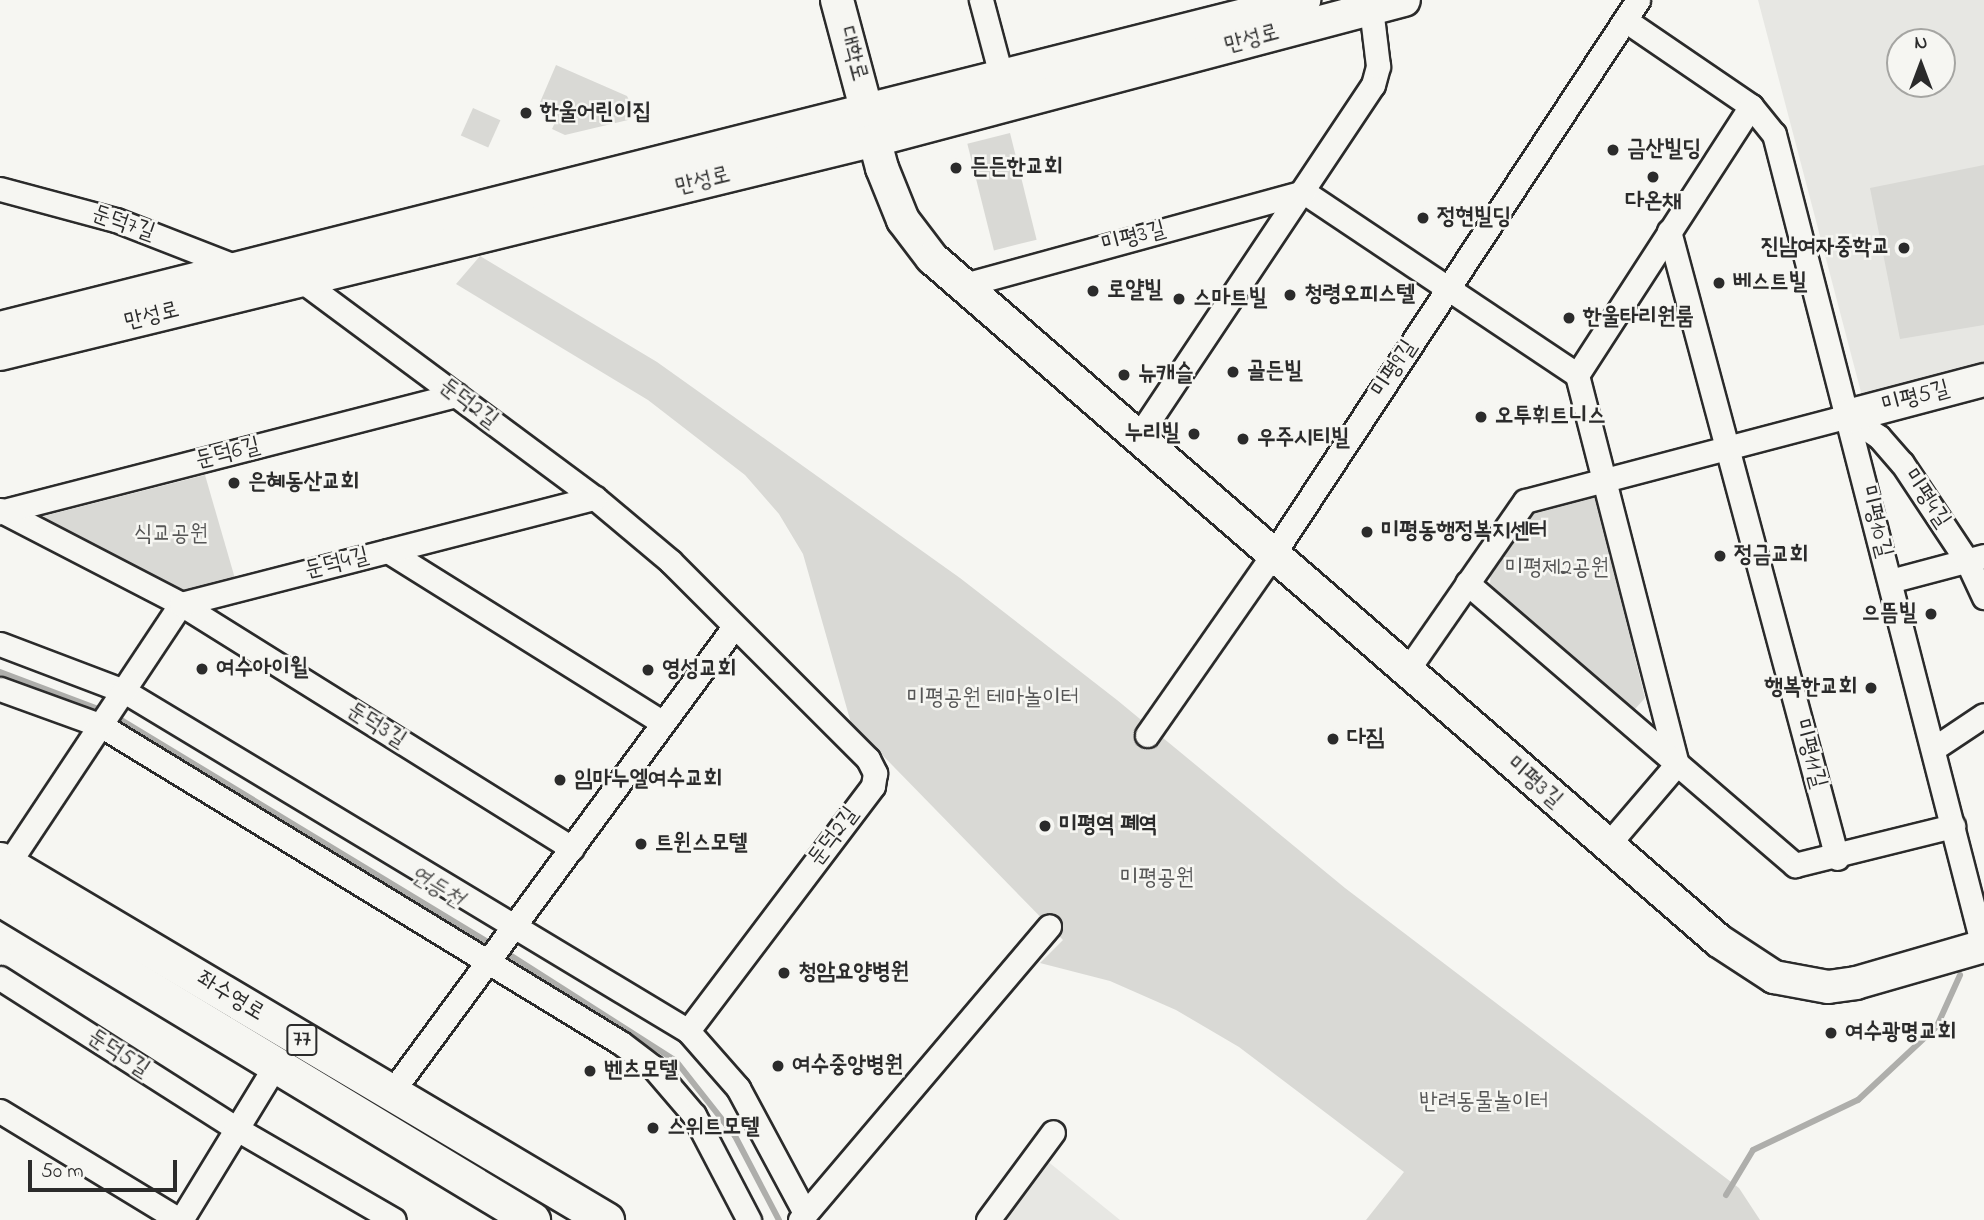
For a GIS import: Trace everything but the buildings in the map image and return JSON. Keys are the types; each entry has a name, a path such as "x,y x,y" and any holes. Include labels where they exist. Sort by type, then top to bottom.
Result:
{"main road":[{"name":"좌수영로","path":"3,867 103,941 277,1062 532,1220"},
{"name":"좌수영로","path":"0,898 103,941 391,1093 606,1220"}],"street":[{"name":"대학로","path":"837,0 866,108"},
{"path":"981,0 1000,75"},
{"name":"만성로","path":"0,328 242,269 1000,75 1254,6 1304,0"},
{"name":"만성로","path":"0,354 875,140 1369,4 1404,0"},
{"name":"미평9길","path":"1147,736 1274,554 1639,0"},
{"path":"1139,437 1304,192 1378,73 1369,4"},
{"name":"미평10길","path":"1625,20 1751,106 1770,125 1783,162 1984,946"},
{"path":"1577,375 1751,106"},
{"name":"미평3길","path":"866,108 903,220 932,258 1274,554 1606,847 1751,965 1797,984 1856,983 1984,946"},
{"name":"둔덕7길","path":"0,189 116,220 242,269"},
{"name":"미평3길","path":"964,285 1304,192"},
{"path":"1304,192 1577,375 1676,764"},
{"path":"1670,231 1727,447"},
{"name":"둔덕2길","path":"301,280 595,498 670,561 734,627 858,744 871,765 875,781 688,1031"},
{"name":"미평5길","path":"1848,416 1984,380"},
{"name":"둔덕6길","path":"0,512 456,395"},
{"path":"1406,672 1521,504 1603,479 1848,416"},
{"name":"미평4길","path":"1848,416 1889,447 1976,559 1984,597"},
{"name":"미평11길","path":"1727,447 1837,858"},
{"name":"둔덕4길","path":"181,604 595,498"},
{"name":"둔덕6길","path":"0,512 181,604"},
{"path":"388,551 663,723"},
{"path":"1890,581 1976,559"},
{"path":"1467,583 1795,865 1837,858 1953,826"},
{"path":"3,867 102,726 181,604"},
{"name":"둔덕3길","path":"181,604 572,848"},
{"path":"391,1093 734,627"},
{"path":"0,644 124,691 515,924 688,1031 737,1088 803,1217 1049,926"},
{"path":"0,689 102,726 621,1043 653,1068 699,1124 749,1220"},
{"path":"1933,749 1984,715"},
{"path":"1606,847 1676,764"},
{"name":"둔덕5길","path":"0,978 237,1129 394,1220"},
{"path":"0,1111 180,1220 277,1062"},
{"path":"988,1220 1053,1132"}],"shaded area":[{"name":"진남여자중학교","path":"1758,0 1984,0 1984,367 1862,396"},
{"path":"1046,1160 1120,1220 1002,1220"}],"green space":[{"path":"556,65 627,96 632,106 628,120 565,135 552,129 558,116 538,107"},
{"path":"473,108 500,120 488,148 461,135"},
{"path":"1010,133 1037,240 994,250 967,144"},
{"path":"1984,165 1984,325 1900,339 1870,188"},
{"name":"미평공원","path":"480,256 657,362 960,578 1117,700 1345,888 1739,1188 1760,1220 1366,1220 1404,1172 1239,1047 1176,1010 1110,981 1040,963 1063,940 851,723 803,554 779,514 745,475 648,400 456,284"},
{"name":"식교공원","path":"205,475 236,582 182,596 45,526 44,516"},
{"name":"미평제2공원","path":"1590,496 1596,499 1645,698 1635,709 1628,708 1490,584 1491,567 1529,511"}],"waterway":[{"name":"연등천","path":"0,672 103,711"},
{"name":"연등천","path":"113,715 493,945"},
{"name":"연등천","path":"502,950 676,1061 735,1136 779,1220"},
{"path":"1726,1195 1753,1150 1858,1100 1937,1026 1960,975"}],"place":[{"name":"한울어린이집","path":"526,113"},
{"name":"금산빌딩","path":"1613,150"},
{"name":"든든한교회","path":"956,168"},
{"name":"다온채","path":"1653,177"},
{"name":"정현빌딩","path":"1423,218"},
{"name":"진남여자중학교","path":"1904,248"},
{"name":"베스트빌","path":"1719,283"},
{"name":"로얄빌","path":"1093,291"},
{"name":"청령오피스텔","path":"1290,295"},
{"name":"스마트빌","path":"1179,299"},
{"name":"한울타리원룸","path":"1569,318"},
{"name":"골든빌","path":"1233,372"},
{"name":"뉴캐슬","path":"1124,375"},
{"name":"오투휘트니스","path":"1481,417"},
{"name":"누리빌","path":"1194,434"},
{"name":"우주시티빌","path":"1243,439"},
{"name":"은혜동산교회","path":"234,483"},
{"name":"미평동행정복지센터","path":"1367,532"},
{"name":"정금교회","path":"1720,556"},
{"name":"으뜸빌","path":"1931,614"},
{"name":"여수아이윌","path":"202,669"},
{"name":"영성교회","path":"648,670"},
{"name":"행복한교회","path":"1871,688"},
{"name":"다짐","path":"1333,739"},
{"name":"임마누엘여수교회","path":"560,780"},
{"name":"미평역 폐역","path":"1045,826"},
{"name":"트윈스모텔","path":"641,844"},
{"name":"청암요양병원","path":"784,973"},
{"name":"여수광명교회","path":"1831,1033"},
{"name":"여수중앙병원","path":"778,1066"},
{"name":"벤츠모텔","path":"590,1071"},
{"name":"스위트모텔","path":"653,1128"}],"park label":[{"name":"미평공원 테마놀이터","path":"993,699"},
{"name":"반려동물놀이터","path":"1484,1103"}]}
